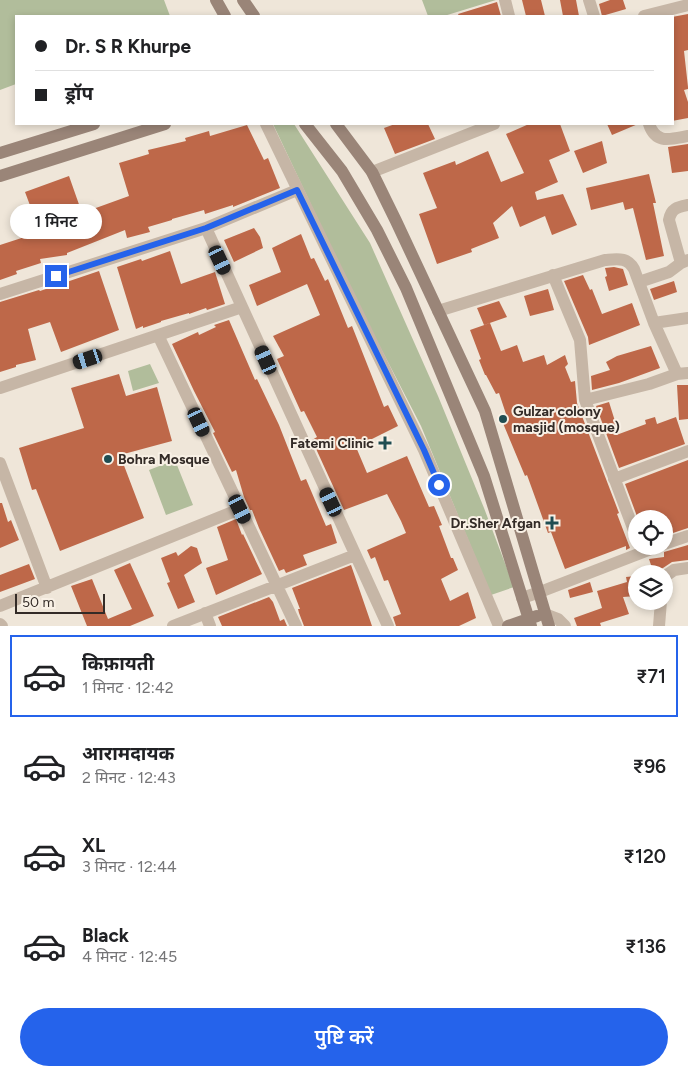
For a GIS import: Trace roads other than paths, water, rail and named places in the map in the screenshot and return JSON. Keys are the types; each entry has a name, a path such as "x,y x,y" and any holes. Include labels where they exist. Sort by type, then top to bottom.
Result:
{"main road":[{"path":"216,0 224,15"},
{"path":"243,0 253,15"},
{"path":"0,153 91,125"},
{"path":"0,176 162,125"},
{"path":"306,125 342,171 377,230 406,288 484,476 530,622"},
{"path":"337,125 372,172 485,411 547,620 508,626"}],"street":[{"path":"505,0 509,15"},
{"path":"589,0 594,15"},
{"path":"648,15 688,5"},
{"path":"266,125 424,450 499,626"},
{"path":"372,172 491,125"},
{"path":"650,125 659,138 667,140 688,136"},
{"path":"0,294 206,228 297,190"},
{"path":"640,282 668,272 684,262 669,220 670,214 674,209 688,205"},
{"path":"206,228 388,626"},
{"path":"438,311 605,260 624,259 631,263 640,282 654,323 683,374 585,400"},
{"path":"553,275 580,340 585,400 628,515"},
{"path":"0,388 242,307"},
{"path":"654,323 688,318"},
{"path":"158,335 296,626"},
{"path":"614,479 688,451"},
{"path":"0,463 47,588"},
{"path":"0,606 240,509"},
{"path":"673,541 688,536"},
{"path":"172,626 355,555"},
{"path":"522,598 628,555"},
{"path":"673,571 688,568"},
{"path":"659,626 660,610"},
{"path":"205,613 210,626"},
{"path":"547,620 558,619 565,626"}],"place":[{"name":"Gulzar colony masjid (mosque)","path":"503,419"},
{"name":"Fatemi Clinic","path":"385,443"},
{"name":"Bohra Mosque","path":"108,459"},
{"name":"Dr.Sher Afgan","path":"552,523"}]}
